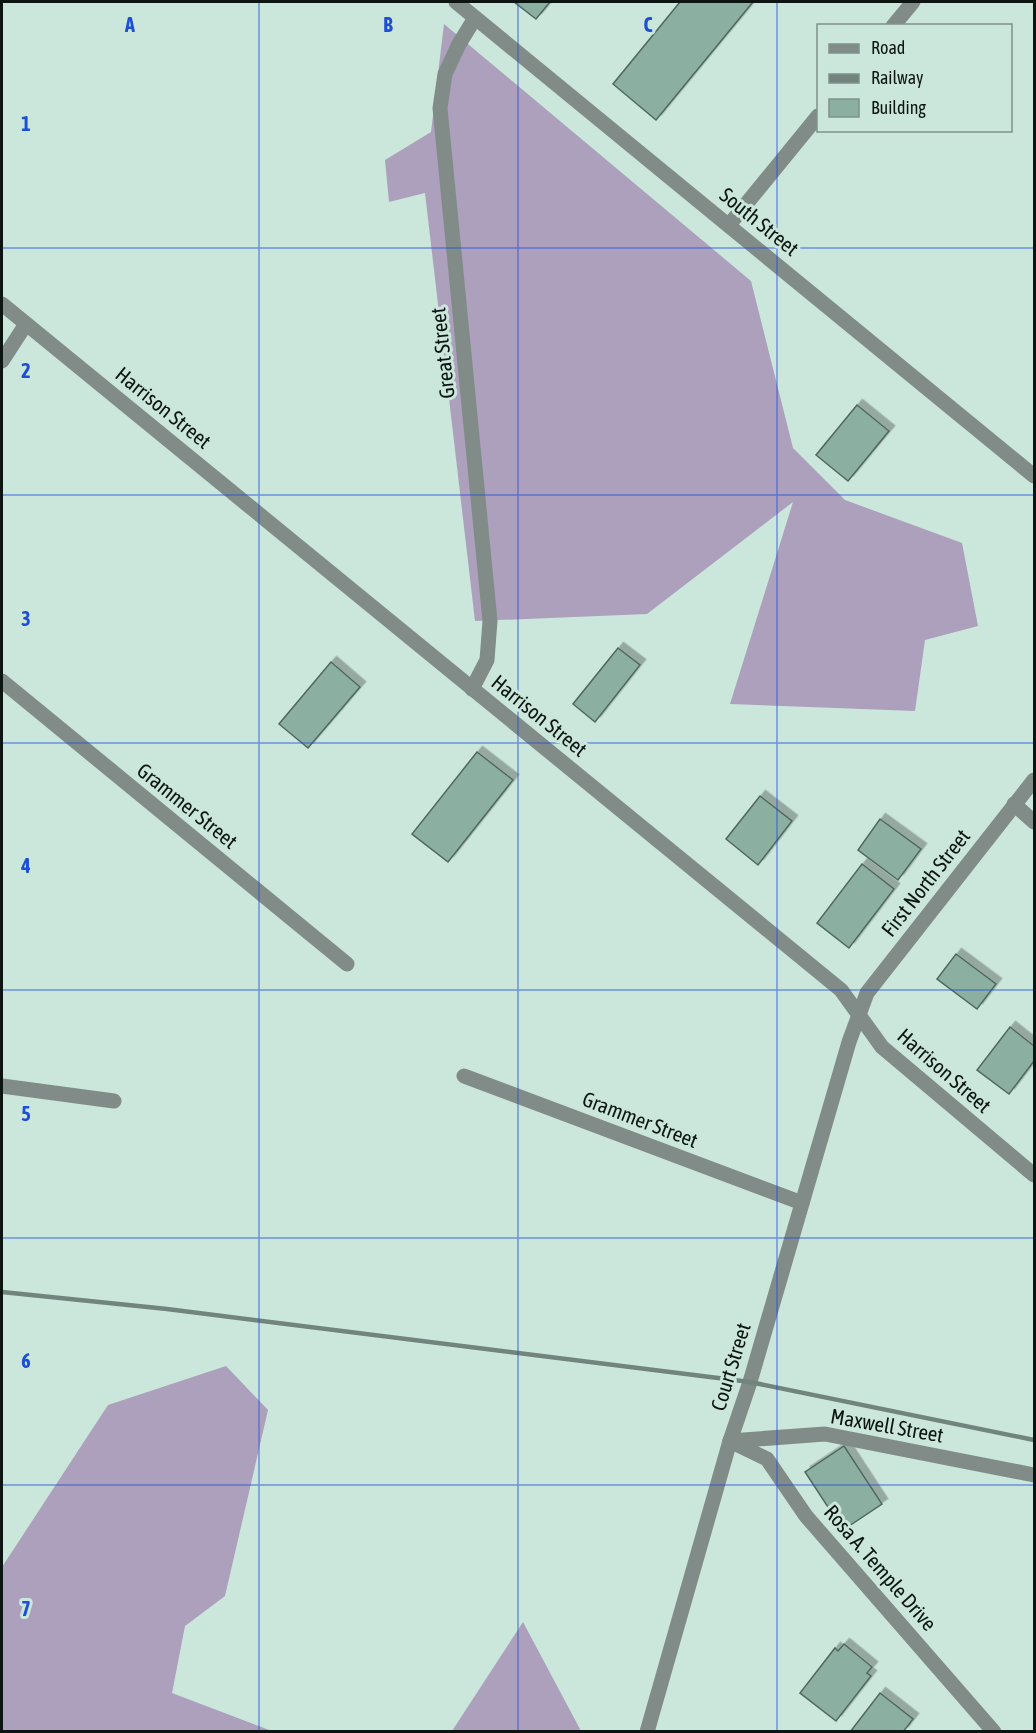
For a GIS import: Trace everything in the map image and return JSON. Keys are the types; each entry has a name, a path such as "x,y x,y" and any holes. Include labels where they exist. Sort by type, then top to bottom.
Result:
{"street":[{"name":"South Street","path":"456,2 1035,476"},
{"path":"895,24 913,2"},
{"name":"Great Street","path":"472,688 487,660 490,621 440,108 445,74 459,44 476,18"},
{"path":"729,225 817,118"},
{"name":"Harrison Street","path":"2,304 841,990 882,1047 1035,1175"},
{"path":"2,362 26,324"},
{"name":"Grammer Street","path":"2,681 346,964"},
{"name":"First North Street","path":"859,1016 867,993 1035,780"},
{"path":"1014,804 1035,822"},
{"name":"Court Street","path":"647,1731 730,1441 750,1382 849,1042 859,1016"},
{"name":"Grammer Street","path":"464,1076 802,1203"},
{"path":"2,1086 114,1101"},
{"name":"Maxwell Street","path":"730,1441 825,1434 1035,1475"},
{"name":"Rosa A. Temple Drive","path":"730,1441 767,1459 806,1516 994,1731"}],"shaded area":[{"path":"444,24 751,281 793,448 845,500 962,543 978,626 925,640 915,711 730,704 793,502 647,614 475,621 425,193 389,202 385,160 431,132"},
{"path":"226,1366 268,1410 225,1596 185,1626 172,1693 272,1731 2,1731 2,1567 108,1405"},
{"path":"523,1622 581,1731 452,1731"}],"building":[{"path":"514,2 550,2 536,19"},
{"path":"680,2 753,2 656,120 613,84"},
{"path":"857,405 889,431 848,481 816,455"},
{"path":"618,648 640,665 595,722 573,704"},
{"path":"331,662 360,687 308,748 279,724"},
{"path":"477,752 513,780 448,862 412,834"},
{"path":"760,796 792,821 758,865 726,839"},
{"path":"880,819 921,849 898,880 858,850"},
{"path":"862,864 894,889 849,948 817,923"},
{"path":"956,954 996,984 977,1009 937,979"},
{"path":"1010,1027 1034,1046 1034,1061 1009,1094 977,1070"},
{"path":"844,1446 882,1504 843,1530 805,1472"},
{"path":"844,1644 872,1667 867,1673 871,1676 836,1721 800,1693 835,1648 838,1651"},
{"path":"880,1693 913,1719 903,1732 850,1732"}],"railway":[{"path":"2,1292 167,1309 750,1382 1034,1440"}]}
